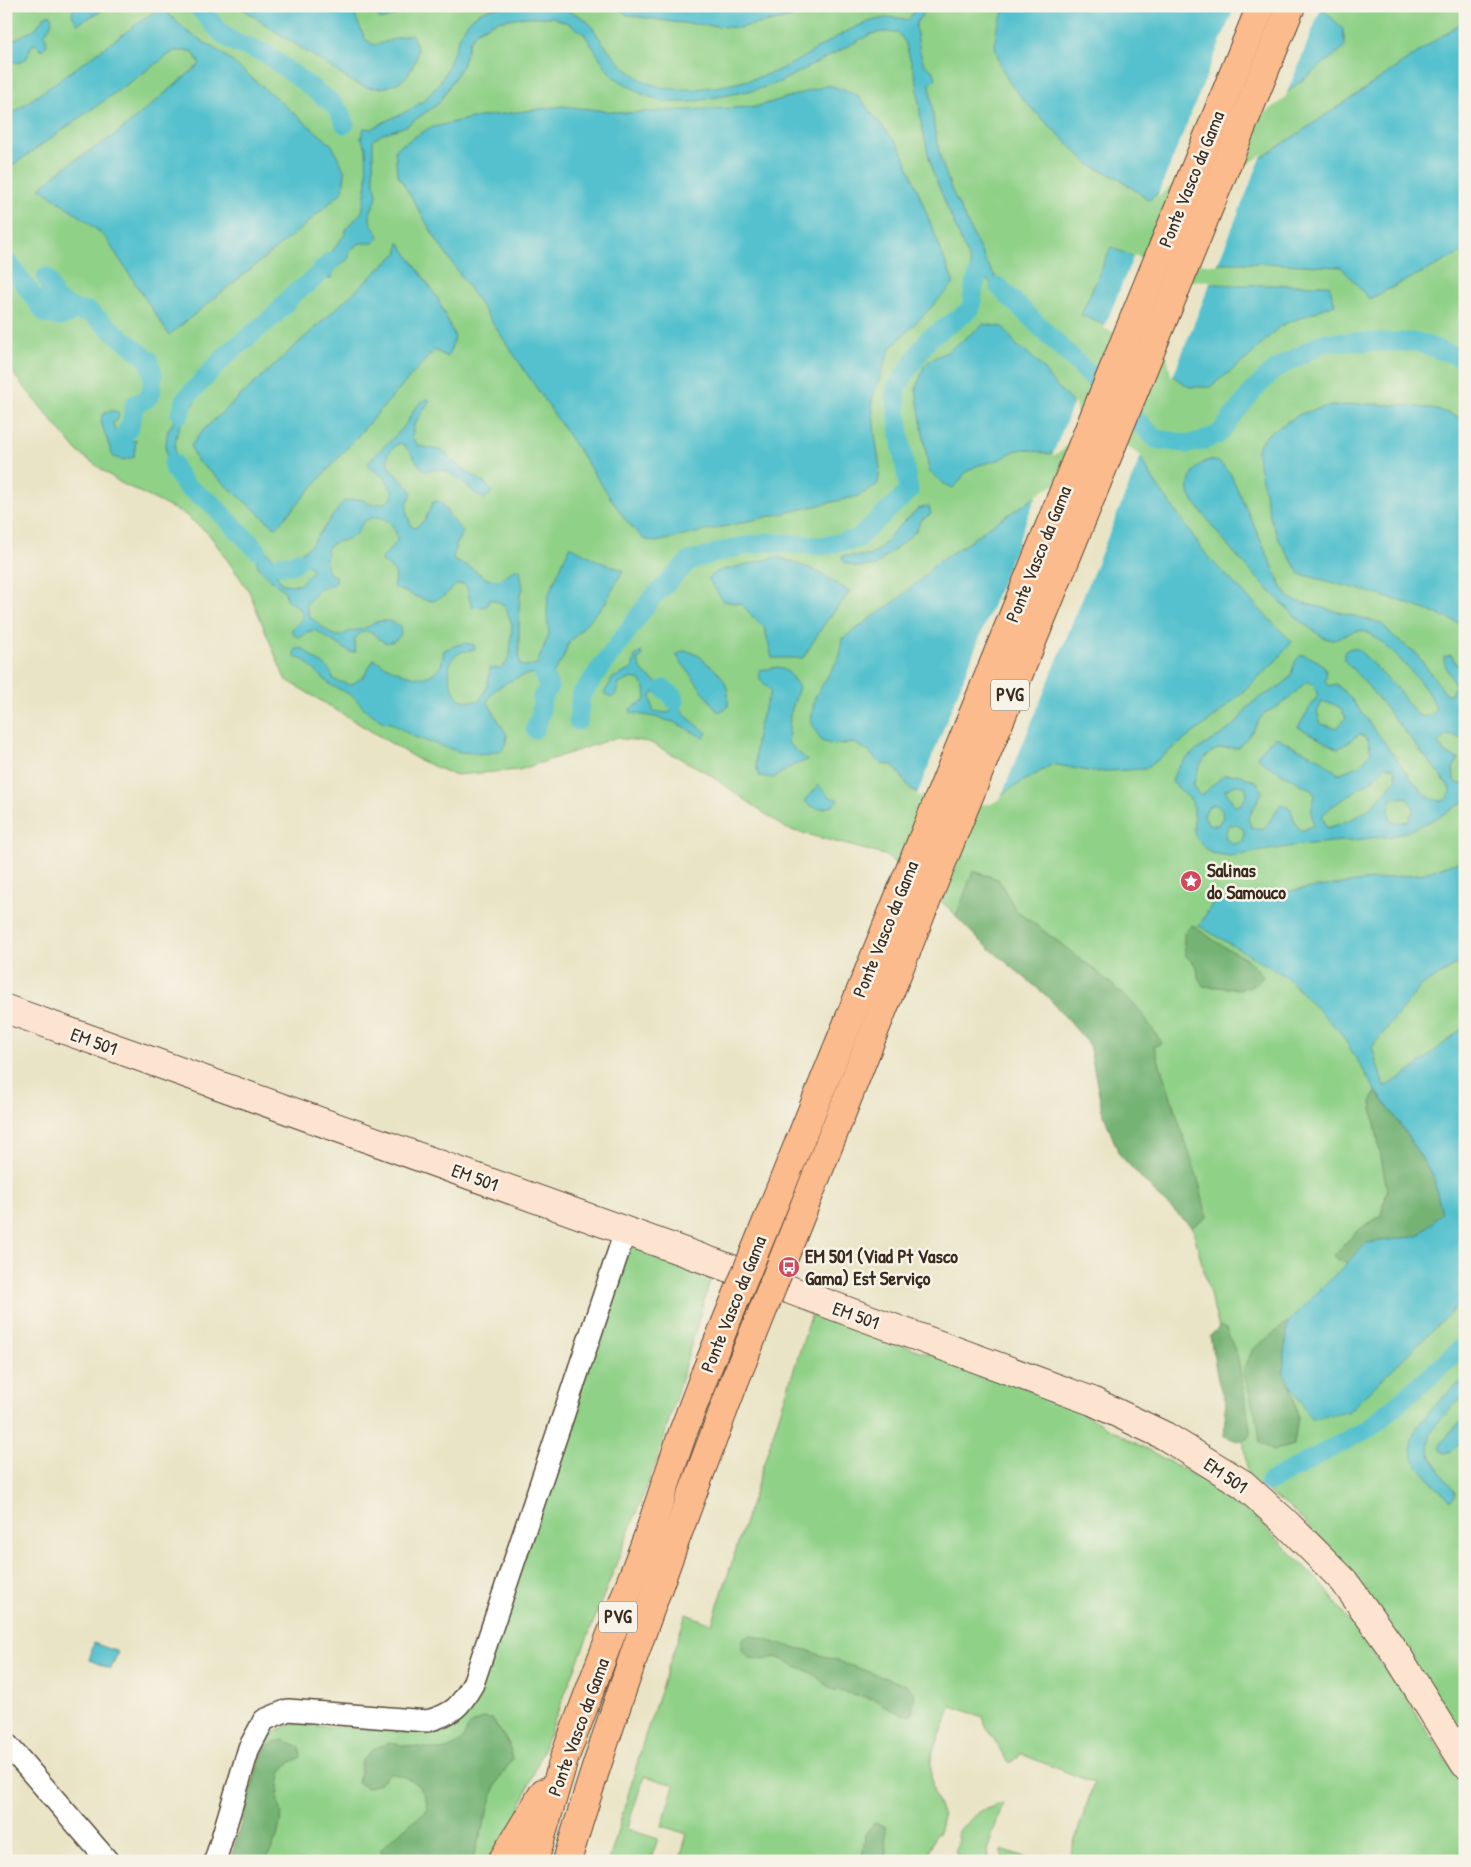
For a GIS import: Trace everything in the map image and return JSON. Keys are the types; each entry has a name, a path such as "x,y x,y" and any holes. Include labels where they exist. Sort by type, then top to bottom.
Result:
{"highway":[{"name":"Ponte Vasco da Gama","path":"534,1861 564,1759 648,1536 683,1432 705,1374 1261,6"},
{"name":"Ponte Vasco da Gama","path":"566,1861 646,1619 733,1385 923,909 1291,6"},
{"path":"502,1861 564,1759"},
{"path":"577,1861 587,1795"}],"main road":[{"name":"EM 501","path":"6,1009 782,1287 1092,1401 1165,1436 1243,1484 1285,1522 1344,1582 1400,1658 1465,1764"}],"street":[{"path":"215,1861 249,1748 264,1720 288,1710 428,1721 445,1716 462,1702 473,1684 625,1232"},
{"path":"6,1743 108,1861"}],"green space":[{"name":"Salinas do Samouco","path":"6,6 1465,6 1465,1740 1349,1570 1295,1512 1248,1477 1238,1400 1169,1139 1070,986 976,937 949,908 885,855 787,829 704,771 649,742 615,738 519,770 454,775 417,759 285,679 249,591 209,534 184,514 119,482 78,452 6,365"},
{"path":"973,871 998,879 1016,910 1094,969 1138,1008 1162,1043 1154,1046 1199,1183 1207,1217 1192,1227 1162,1200 1119,1154 1102,1110 1089,1044 1048,997 976,937 956,917"},
{"path":"1192,925 1248,960 1263,975 1255,985 1240,989 1203,986 1198,977 1197,967 1186,956 1184,933"},
{"path":"1376,1091 1394,1115 1433,1176 1442,1213 1418,1236 1367,1243 1347,1263 1337,1259 1334,1255 1357,1231 1382,1215 1387,1190 1371,1102"},
{"path":"625,1232 715,1263 659,1455 522,1803 496,1861 230,1861 254,1776 268,1735 291,1724 387,1730 427,1721 462,1702"},
{"path":"812,1313 1056,1399 1237,1499 1321,1583 1403,1693 1465,1790 1465,1861 1068,1861 1094,1783 1021,1754 1010,1763 986,1726 983,1717 952,1706 931,1757 931,1778 934,1794 943,1816 939,1834 936,1833 926,1861 679,1861 687,1834 662,1826 674,1785 644,1776 627,1829 658,1839 650,1861 609,1861 645,1736 686,1614 712,1624"},
{"path":"1288,1322 1283,1372 1290,1383 1298,1416 1294,1445 1272,1451 1260,1443 1258,1424 1243,1370 1253,1349"},
{"path":"1220,1326 1226,1329 1238,1358 1251,1434 1248,1439 1237,1441 1224,1436 1226,1405 1218,1380 1210,1336"},
{"path":"751,1635 778,1644 807,1650 906,1685 915,1693 912,1714 904,1715 874,1699 831,1689 812,1673 776,1657 762,1660 749,1658 742,1650 742,1639"},
{"path":"483,1718 492,1719 509,1744 512,1759 496,1785 472,1861 389,1861 382,1856 381,1849 428,1809 426,1801 420,1788 411,1780 390,1773 379,1784 367,1788 358,1783 362,1760 374,1749 388,1743 440,1750 454,1747 462,1740 470,1725"},
{"path":"284,1740 300,1747 301,1757 286,1765 281,1774 278,1802 282,1813 277,1837 266,1861 230,1861 263,1751 274,1742"},
{"path":"1003,1803 987,1851 989,1861 958,1861 955,1849 959,1840 957,1832 980,1811"},
{"path":"874,1823 885,1826 886,1853 884,1860 862,1861 865,1835"},
{"path":"1002,1850 1033,1861 1002,1861"}],"water":[{"path":"74,6 106,6 100,12 77,24 72,14"},
{"path":"239,6 351,6 365,39 374,45 412,35 417,50 416,59 408,74 400,82 378,88 361,86"},
{"path":"373,6 424,6 380,20"},
{"path":"527,6 559,9 582,17 590,24 601,41 622,65 642,80 664,88 693,89 738,83 760,77 795,62 859,26 876,20 892,18 908,20 918,6 929,6 916,23 916,29 924,64 934,72 936,78 930,84 934,127 941,160 952,191 986,262 998,281 1017,301 1017,305 1012,307 1002,300 989,281 983,279 976,299 970,300 968,285 971,265 932,170 921,122 917,82 905,42 898,33 884,32 871,34 780,82 759,89 691,102 664,102 642,94 612,76 584,34 568,23 552,17 521,17 497,21 477,31 470,40 462,66 438,104 406,126 382,134 373,140 374,184 377,195 370,217 379,238 373,243 360,243 350,250 349,258 335,269 331,278 314,281 310,276 312,268 324,256 331,253 345,234 346,229 362,212 367,183 366,148 361,138 364,128 372,129 409,110 430,94 444,76 461,33 466,25 479,13 489,9"},
{"path":"617,6 848,6 738,28 673,22 627,15"},
{"path":"1006,6 1320,6 1343,29 1345,47 1149,200 1118,178 1090,165 1026,103 1009,82 1001,67 995,46 997,28"},
{"path":"161,7 188,32 223,54 332,145 345,172 343,191 304,226 169,335 105,237 84,219 40,188 65,167 119,132 200,64 192,51 174,51 6,170 6,118"},
{"path":"50,14 50,26 45,33 47,45 42,50 36,44 32,45 27,58 19,63 12,61 6,69 6,44 36,28 44,17"},
{"path":"1465,20 1465,251 1369,299 1341,267 1263,263 1210,263 1162,224 1356,95"},
{"path":"829,85 857,95 902,150 954,284 890,349 872,400 880,468 878,484 859,496 656,542 643,539 624,518 436,239 397,173 395,149 429,128 472,118 563,106 624,113 755,107"},
{"path":"399,242 437,297 455,337 448,357 434,350 276,528 196,460 191,446 202,431 398,252"},
{"path":"1111,247 1190,283 1329,285 1335,304 1280,326 1249,357 1210,387 1189,387 1174,377 1169,354 1081,315"},
{"path":"984,324 1003,327 1018,347 1028,353 1043,368 1050,379 1071,401 1075,419 1061,448 1051,454 1024,449 1014,451 1001,459 976,466 965,473 953,488 943,483 929,471 916,389 924,366 932,359 947,352"},
{"path":"188,389 193,393 195,402 179,428 175,450 181,471 191,481 182,486 170,478 166,443 168,431 174,420 181,395"},
{"path":"427,399 430,400 414,425 412,437 419,446 443,451 452,461 486,484 492,492 485,499 452,474 436,470 425,471 401,443 396,445 388,454 388,466 411,490 407,508 408,518 412,527 415,528 425,520 433,502 437,501 442,503 450,517 463,532 456,544 453,560 468,566 487,579 500,580 515,569 520,569 523,589 520,595 519,612 520,665 537,664 549,634 548,596 570,546 600,562 623,570 606,602 568,644 563,658 553,674 536,673 524,675 504,684 489,698 488,703 507,735 506,743 502,750 485,754 460,752 414,737 391,723 383,722 366,710 353,696 331,685 302,659 296,658 294,653 296,649 305,650 327,668 334,680 351,685 364,676 374,659 391,669 413,676 425,677 441,666 444,650 462,644 474,645 475,649 460,653 452,659 449,670 453,689 459,698 466,701 479,701 487,686 490,668 501,668 510,655 512,624 505,606 490,599 487,606 473,608 464,584 457,584 444,596 433,601 422,599 393,587 396,575 381,560 397,541 395,529 388,521 372,518 366,520 361,525 355,535 333,543 330,546 327,550 326,567 330,574 335,576 336,582 332,586 319,588 306,604 309,616 331,634 337,636 365,628 379,621 395,623 401,630 398,638 385,643 370,632 363,632 354,640 356,652 350,652 315,630 307,632 302,637 295,636 291,630 301,620 302,611 286,599 285,591 262,571 257,562 257,550 261,547 279,562 277,575 282,584 299,585 313,570 307,564 297,561 301,553 310,546 344,501 361,499 372,505 385,503 392,498 393,492 384,477 370,468 368,463 402,429 418,405"},
{"path":"1360,404 1427,408 1465,420 1465,626 1425,609 1363,590 1300,574 1279,540 1271,520 1257,456 1260,443 1268,434 1300,414 1324,407"},
{"path":"109,411 115,411 119,414 117,421 113,422 117,436 126,441 136,440 134,457 122,460 113,457 101,422 102,415"},
{"path":"1126,450 1141,458 1154,481 1208,557 1292,642 1273,664 1215,717 1145,769 1092,772 1053,764 990,801 951,802 912,791 893,765 880,764 868,751 854,743 834,745 821,741 811,721 815,697 840,656 842,639 894,602 940,560 968,543 987,528 1034,498"},
{"path":"1209,460 1219,462 1230,473 1282,587 1289,597 1296,601 1381,623 1397,640 1415,652 1446,694 1451,694 1455,685 1446,668 1444,657 1451,655 1459,668 1465,673 1465,691 1457,700 1459,706 1465,708 1465,738 1447,735 1438,743 1446,754 1459,759 1453,768 1454,779 1459,784 1465,784 1465,801 1430,821 1393,836 1300,845 1231,856 1211,853 1196,838 1194,832 1194,807 1191,800 1172,782 1175,772 1188,757 1233,726 1254,701 1285,682 1291,675 1295,662 1302,655 1312,658 1325,668 1327,684 1329,686 1336,684 1349,696 1412,780 1424,793 1432,799 1441,801 1447,798 1451,792 1448,785 1368,686 1344,660 1344,652 1350,648 1358,649 1399,691 1416,714 1424,717 1433,713 1436,708 1426,689 1392,652 1370,634 1357,631 1333,639 1323,637 1298,619 1263,584 1221,537 1190,496 1189,483 1193,473 1204,462","holes":["1307,681 1314,686 1318,695 1298,727 1338,749 1360,734 1368,739 1371,753 1360,765 1338,774 1321,759 1276,737 1267,744 1257,756 1265,764 1310,789 1315,795 1311,812 1314,825 1301,831 1295,823 1291,809 1281,804 1265,828 1252,828 1248,819 1262,792 1257,782 1238,774 1224,775 1201,796 1193,787 1198,770 1212,751 1220,748 1238,748 1264,713 1291,697","1322,702 1331,703 1340,708 1346,718 1337,728 1321,724 1317,712","1386,766 1394,768 1397,779 1363,813 1346,822 1327,828 1322,816 1331,807 1371,781","1236,785 1245,786 1247,794 1242,804 1235,806 1225,790","1406,797 1414,808 1409,821 1393,823 1389,808 1393,798","1215,804 1222,810 1223,817 1218,825 1208,824 1204,815 1209,806","1228,825 1237,825 1244,830 1243,842 1233,844 1225,838"]},
{"path":"929,506 931,514 921,520 916,531 875,566 856,567 844,562 842,556 869,556 882,547 893,532 918,509"},
{"path":"778,557 814,570 850,592 825,623 803,658 772,658 765,629 741,604 723,601 708,579 719,571"},
{"path":"683,651 699,656 722,677 727,687 728,707 718,712 676,655"},
{"path":"641,652 642,656 638,660 641,669 664,687 663,690 654,692 651,696 653,711 668,713 676,708 674,701 676,700 685,715 707,733 704,738 676,723 631,713 630,709 646,700 645,688 640,680 632,678 619,684 616,694 611,698 604,693 613,678 632,669 635,656"},
{"path":"778,667 788,672 799,687 790,715 788,743 807,760 790,767 774,778 759,776 756,765 756,743 760,722 771,691 760,679 759,670"},
{"path":"818,785 830,797 838,800 835,804 826,808 817,808 812,807 805,801"},
{"path":"1465,860 1465,960 1421,986 1372,1047 1384,1087 1406,1075 1465,1026 1465,1299 1348,1412 1311,1419 1283,1372 1288,1322 1367,1243 1418,1236 1442,1213 1433,1176 1394,1115 1376,1091 1340,1032 1285,976 1199,926 1214,901 1424,873"},
{"path":"1465,1378 1465,1396 1444,1415 1429,1439 1431,1456 1455,1493 1452,1500 1422,1471 1415,1461 1411,1450 1418,1426 1426,1415"},
{"path":"1465,1418 1465,1440 1451,1451 1444,1453 1440,1448 1442,1443 1451,1431"},
{"path":"94,1643 118,1652 111,1669 89,1660"}],"pier":[{"path":"1235,6 1322,6 1285,98 1157,197"},
{"path":"1262,155 1217,265 1196,263 1178,256 1167,246 1160,222"},
{"path":"1134,255 1190,281 1211,281 1172,378 1167,355 1104,328"},
{"path":"1074,402 1078,418 1076,429 1063,450 1052,456"},
{"path":"1127,447 1141,456 1000,799 991,804 951,804 917,795 1037,494"}],"waterway":[{"path":"197,6 223,35 238,44 265,53 332,103 340,113 345,124"},
{"path":"6,259 45,313 59,317 67,315 72,308"},
{"path":"180,414 186,398 226,355 275,315 293,294 309,283 331,261"},
{"path":"578,721 581,695 651,599 689,561 730,549 767,542 822,546 857,539 909,491 895,390 928,339 971,308 978,274"},
{"path":"46,277 56,300 80,312 88,311 149,360 153,374 151,394 145,400 135,404 130,426 121,440"},
{"path":"999,287 1156,439 1189,444 1219,434 1252,392 1274,370 1324,342 1417,342 1465,359"},
{"path":"173,463 174,469 186,486 211,503 257,550"},
{"path":"280,565 292,565 297,561"},
{"path":"535,729 541,713 542,697 549,687 543,674"},
{"path":"664,689 673,696 675,701"},
{"path":"1269,1482 1371,1427 1465,1345"}],"place":[{"name":"Salinas do Samouco","path":"1191,881"},
{"name":"EM 501 (Viad Pt Vasco Gama) Est Serviço","path":"789,1267"}]}
